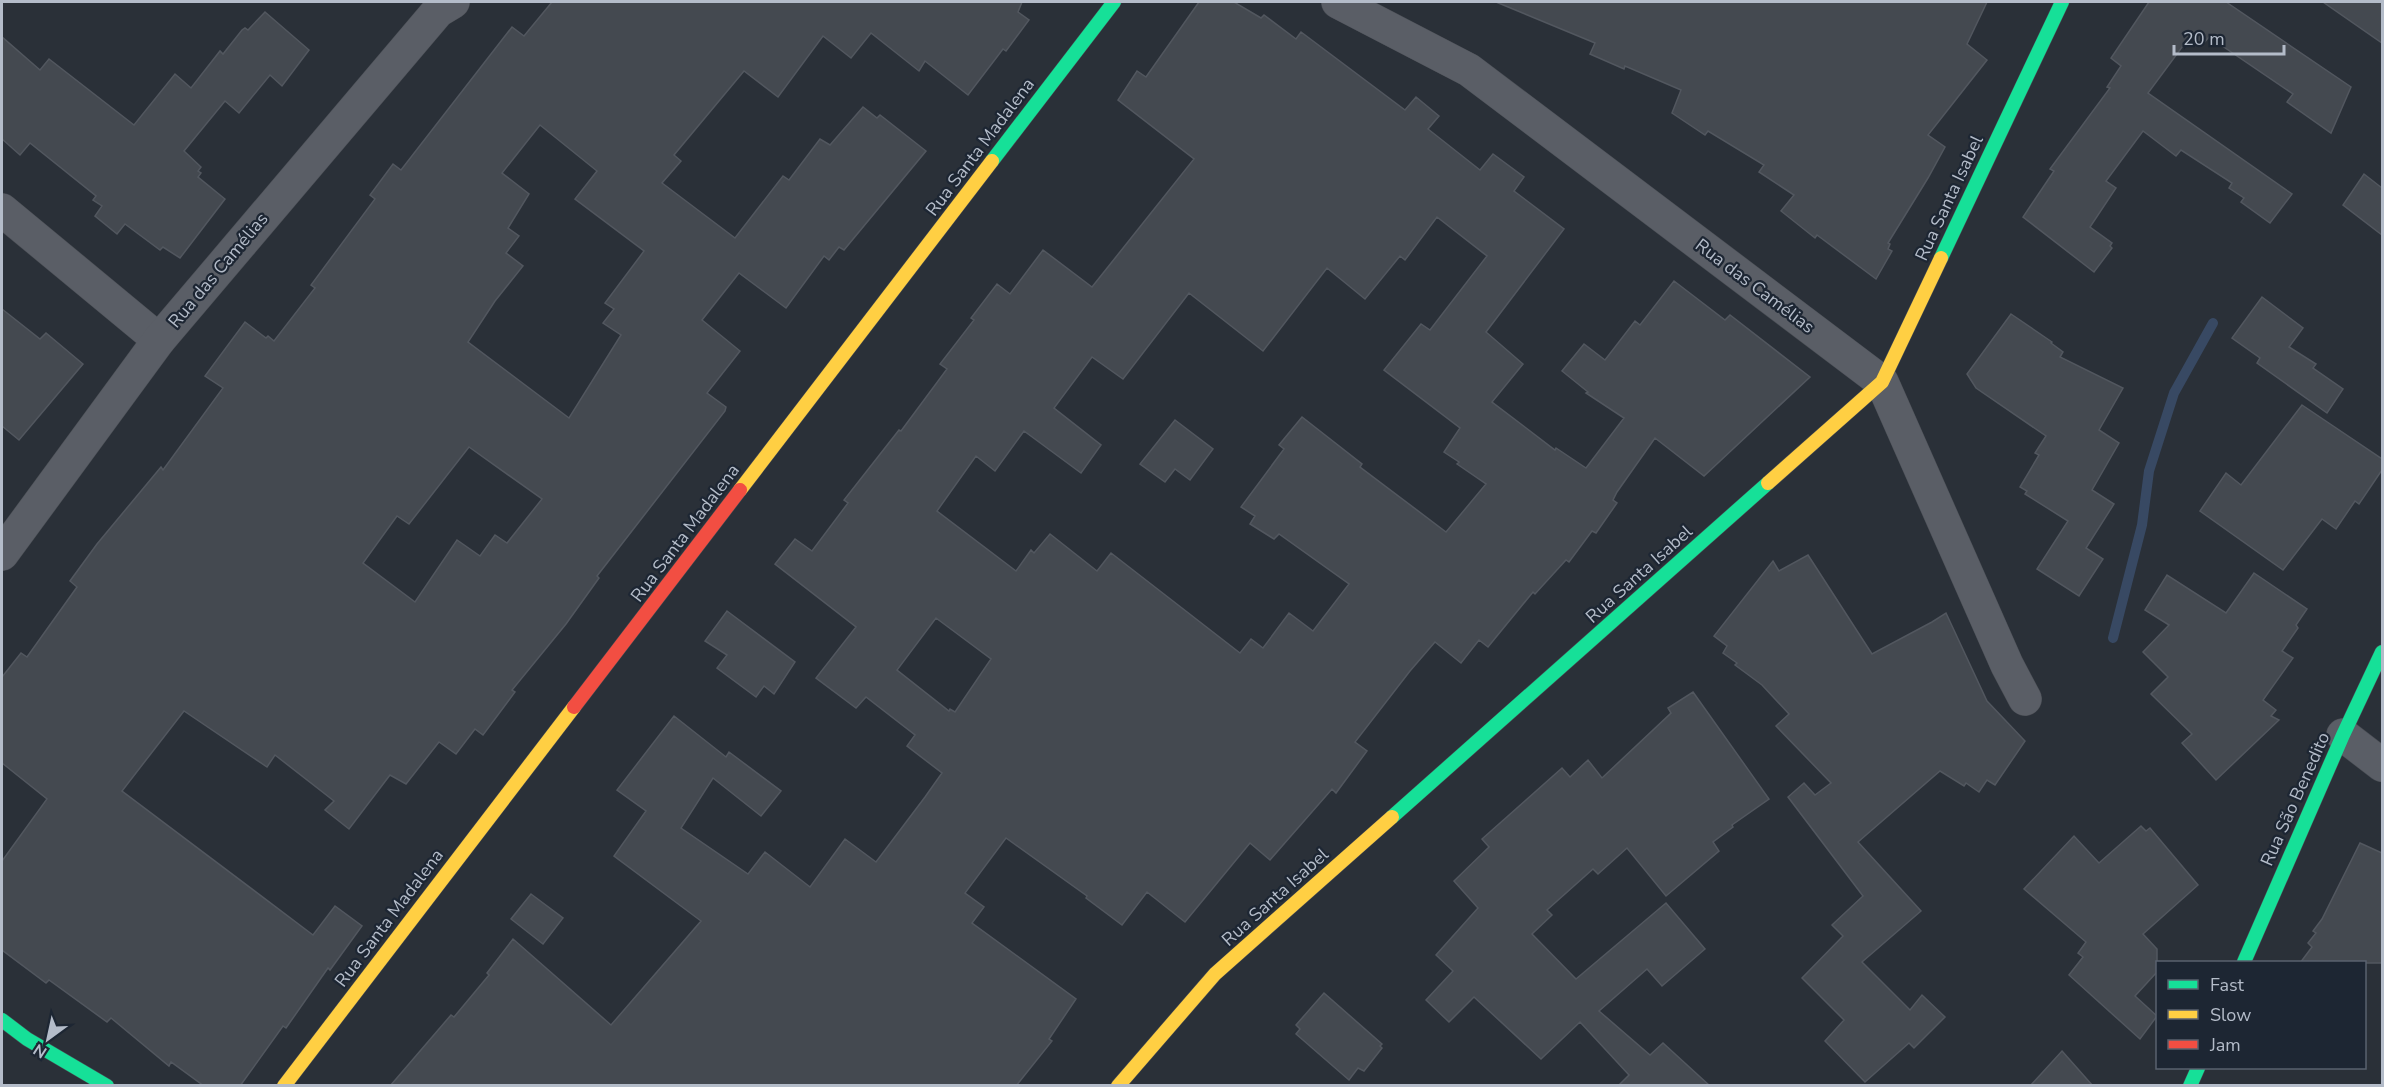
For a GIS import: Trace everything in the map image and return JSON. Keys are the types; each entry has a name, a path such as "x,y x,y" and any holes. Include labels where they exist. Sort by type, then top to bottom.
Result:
{"street":[{"name":"Rua das Camélias","path":"2,554 159,340 438,11 453,2"},
{"name":"Rua Santa Madalena","path":"284,1086 1114,2"},
{"name":"Rua das Camélias","path":"1338,2 1469,70 1882,382 2007,664 2025,699"},
{"name":"Rua Santa Isabel","path":"1118,1086 1215,974 1882,382 2062,2"},
{"path":"2,210 159,340"},
{"name":"Rua São Benedito","path":"2245,961 2343,735 2382,652"},
{"path":"2343,735 2382,765"},
{"path":"2,1020 27,1039 107,1086"},
{"path":"2190,1086 2198,1069"}],"building":[{"path":"552,2 1022,2 1018,12 1029,20 1006,51 1003,49 968,95 925,61 919,71 871,33 851,58 823,36 778,97 744,71 674,155 681,161 662,183 735,238 783,176 789,180 820,139 830,145 863,107 877,118 880,115 926,151 844,250 839,247 829,260 824,256 786,308 739,273 702,320 740,351 707,393 726,407 725,411 597,576 599,578 566,624 512,690 515,692 483,735 475,729 456,754 439,742 406,784 390,775 349,829 325,810 334,801 275,755 267,767 184,711 122,791 313,935 335,906 362,926 330,970 328,968 286,1028 283,1026 240,1086 204,1086 171,1062 169,1066 111,1018 107,1022 49,980 46,983 2,950 2,861 47,799 2,763 2,677 21,653 27,657 77,587 70,581 97,544 161,467 163,470 223,388 205,376 245,322 266,338 268,336 274,341 315,288 311,285 375,199 370,195 393,164 401,170 512,27 524,36","holes":["540,125 597,171 575,199 644,251 605,303 614,309 603,323 621,335 569,418 468,342 495,301 523,266 506,253 519,236 508,228 529,194 502,173","469,447 542,499 507,543 495,535 480,556 457,540 415,602 363,563 397,516 409,524"]},
{"path":"1199,2 1234,2 1261,18 1264,15 1296,39 1301,32 1405,110 1416,97 1439,116 1428,129 1480,170 1493,154 1524,177 1514,191 1564,229 1486,332 1523,364 1492,402 1555,450 1556,448 1586,468 1624,418 1586,393 1588,392 1562,371 1584,344 1605,360 1635,321 1640,325 1674,281 1725,320 1730,315 1810,377 1704,476 1655,438 1617,492 1613,500 1617,503 1596,533 1592,531 1569,562 1566,560 1535,594 1533,592 1488,647 1479,640 1461,663 1435,642 1355,742 1367,751 1336,793 1332,789 1270,860 1250,843 1185,922 1147,892 1122,925 1086,898 1087,896 1006,838 965,893 984,907 972,923 1076,999 1049,1039 1052,1041 1016,1086 390,1086 451,1015 454,1017 489,975 487,973 513,939 611,1025 701,921 614,856 646,811 617,790 674,716 726,757 729,752 781,791 761,816 713,778 681,828 748,874 765,852 810,887 845,839 876,862 925,797 942,773 907,746 915,735 866,697 856,708 816,678 856,627 775,564 795,539 812,551 848,503 844,500 899,430 901,431 947,369 940,364 974,320 971,318 997,284 1010,294 1043,250 1092,287 1194,159 1118,100 1137,71 1146,77","holes":["1437,217 1487,256 1430,330 1421,324 1384,370 1460,428 1444,452 1486,484 1446,532 1360,467 1362,464 1302,417 1279,445 1284,449 1241,507 1255,516 1250,524 1274,539 1279,534 1349,584 1313,631 1289,613 1263,648 1251,639 1240,653 1111,553 1097,571 1050,534 1034,553 1031,550 1016,571 937,511 976,456 995,471 1024,431 1081,473 1101,445 1054,408 1092,357 1123,379 1189,293 1263,351 1327,268 1365,299 1400,256 1405,260","936,618 991,659 955,712 950,709 949,711 897,670"]},
{"path":"1496,2 1987,2 1967,44 1987,60 1928,135 1945,147 1888,243 1890,244 1888,249 1892,251 1876,279 1817,235 1815,238 1781,211 1794,195 1759,172 1764,165 1708,131 1705,135 1672,113 1681,90 1590,54 1595,43"},
{"path":"2149,2 2226,2 2351,87 2331,133 2287,102 2293,94 2209,37 2203,44 2191,35 2148,93 2292,194 2270,223 2241,202 2244,198 2229,188 2232,183 2181,150 2176,156 2143,131 2106,181 2116,188 2090,227 2112,243 2110,246 2112,248 2094,272 2023,217 2054,171 2050,169 2110,88 2107,87 2121,66 2111,58"},
{"path":"2323,2 2382,2 2382,43"},
{"path":"265,12 309,50 282,86 270,75 239,113 225,101 184,151 201,167 198,177 225,199 180,258 163,247 160,250 125,224 117,234 95,216 102,206 93,200 96,196 30,143 20,155 2,139 2,37 40,70 49,59 134,125 175,74 191,88 220,51 223,54 242,30 245,28 248,30"},
{"path":"2364,174 2382,188 2382,235 2343,205"},
{"path":"2262,297 2303,328 2289,347 2316,364 2313,368 2343,389 2327,413 2257,363 2260,358 2232,338"},
{"path":"2,309 40,339 46,333 83,364 19,440 2,426"},
{"path":"2011,314 2052,342 2063,352 2060,357 2123,388 2099,430 2119,443 2092,490 2114,504 2086,548 2103,559 2079,596 2037,569 2068,521 2025,494 2027,491 2020,487 2039,455 2035,453 2046,436 1976,388 1967,374"},
{"path":"2302,405 2382,459 2382,470 2359,504 2355,501 2336,529 2322,519 2283,570 2200,511 2226,473 2241,485"},
{"path":"1175,420 1213,449 1190,480 1175,469 1165,482 1140,464"},
{"path":"1808,555 1872,654 1946,613 1987,701 2025,741 1995,785 1987,780 1979,792 1966,783 1964,786 1940,771 1858,842 1921,911 1862,962 1910,1010 1922,995 1945,1017 1914,1048 1909,1043 1865,1082 1825,1041 1844,1020 1802,978 1843,936 1832,925 1863,896 1788,797 1804,783 1815,795 1831,783 1776,726 1789,714 1762,685 1723,653 1727,646 1714,636 1773,561 1779,571"},
{"path":"2254,573 2307,609 2296,625 2298,628 2282,651 2293,658 2263,700 2276,710 2271,716 2279,720 2216,780 2182,743 2192,734 2151,694 2168,677 2143,652 2169,625 2145,610 2167,575 2226,613"},
{"path":"727,611 795,662 774,694 764,686 756,697 717,668 727,655 705,641"},
{"path":"1693,692 1769,799 1732,825 1733,827 1713,842 1719,851 1666,896 1627,848 1598,874 1593,869 1547,910 1552,915 1532,934 1576,979 1666,903 1705,949 1662,986 1647,969 1599,1011 1650,1055 1663,1043 1710,1086 1618,1086 1629,1075 1580,1022 1541,1059 1474,997 1449,1022 1426,1000 1453,971 1436,955 1478,908 1454,881 1489,847 1482,839 1562,768 1570,777 1588,760 1602,778 1671,713 1668,708"},
{"path":"2141,826 2146,831 2150,828 2198,885 2143,934 2157,949 2156,973 2135,996 2156,1017 2140,1039 2069,975 2083,957 2078,953 2086,942 2024,889 2074,836 2099,863"},
{"path":"2360,843 2382,853 2382,963 2302,961 2312,947 2308,943 2316,933 2313,931 2322,919"},
{"path":"531,894 563,918 543,944 511,919"},
{"path":"1324,993 1382,1044 1380,1046 1382,1048 1364,1071 1358,1068 1349,1080 1296,1034 1300,1029 1296,1025"},
{"path":"2062,1051 2093,1086 2030,1086"}],"waterway":[{"path":"2113,638 2142,525 2149,471 2174,393 2213,323"}],"traffic: fast":[{"path":"992,161 1114,2"},
{"path":"1941,258 2062,2"},
{"path":"1392,817 1768,483"},
{"path":"2244,961 2343,735 2382,652"},
{"path":"2,1020 27,1039 107,1086"},
{"path":"2190,1086 2198,1069"}],"traffic: slow":[{"path":"740,490 992,161"},
{"path":"1768,483 1882,382 1941,258"},
{"path":"284,1086 574,707"},
{"path":"1118,1086 1215,974 1392,817"}],"traffic: jam":[{"path":"574,707 740,490"}]}
